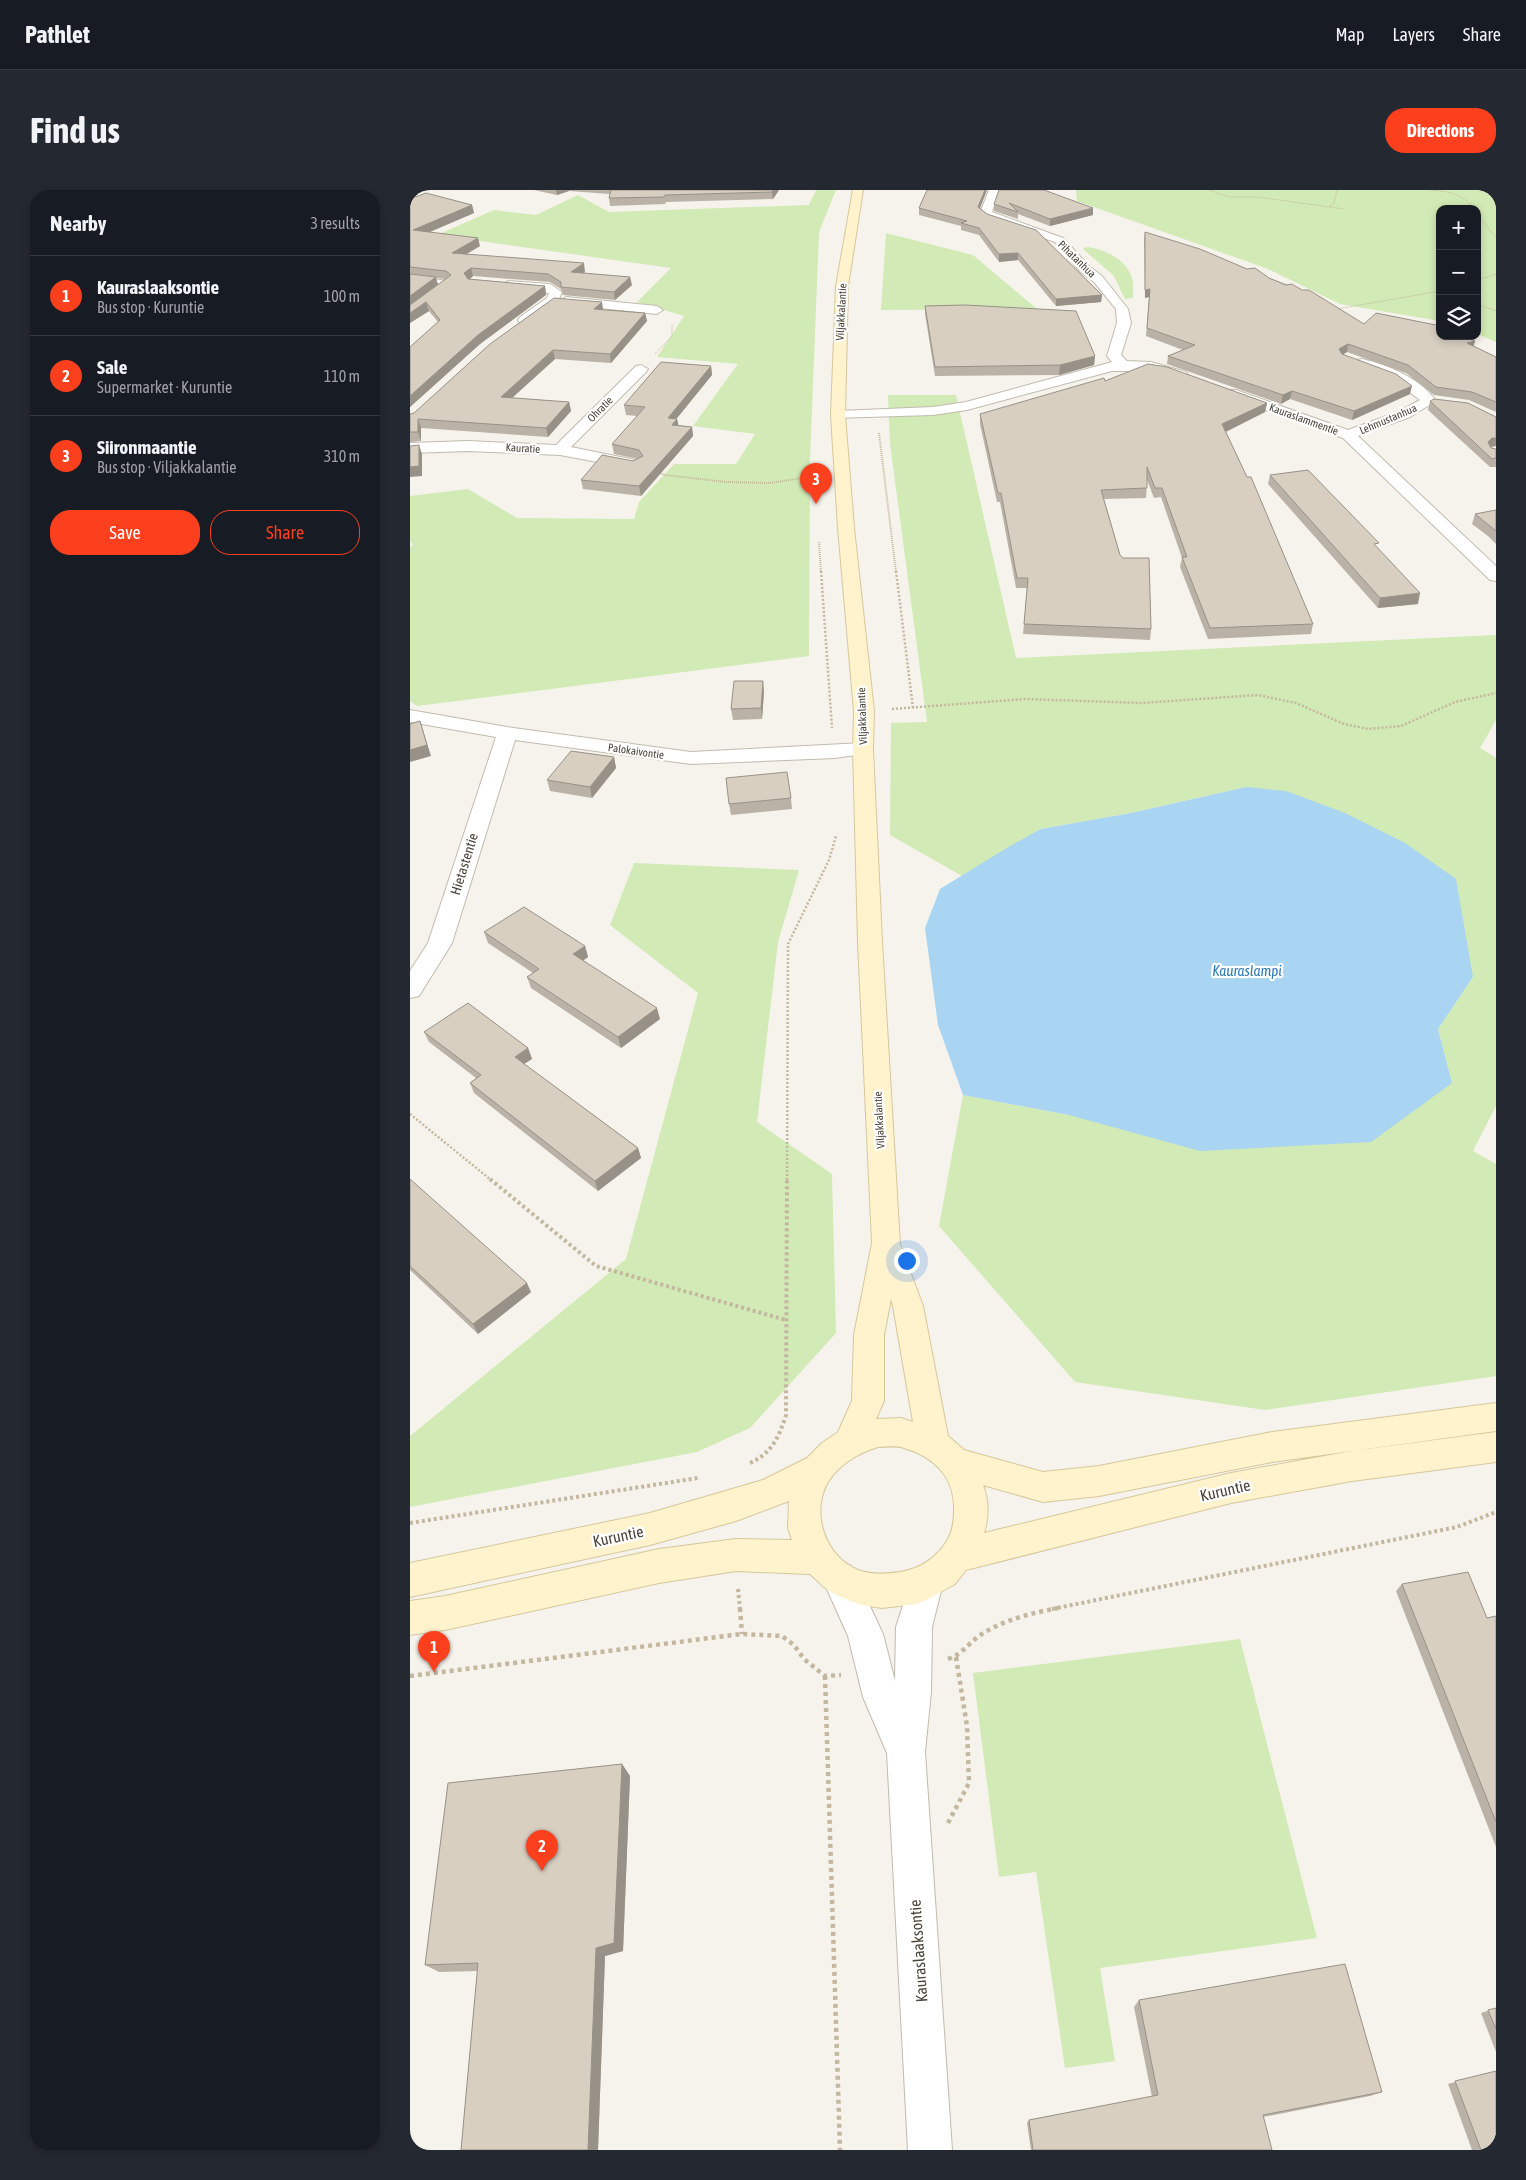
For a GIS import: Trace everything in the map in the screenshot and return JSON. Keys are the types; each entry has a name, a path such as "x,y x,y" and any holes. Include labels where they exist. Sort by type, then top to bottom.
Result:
{"main road":[{"path":"410,193 418,190"},
{"name":"Viljakkalantie","path":"850,1442 868,1402 869,1335 886,1243 870,942 863,749 864,711 846,528 838,415 842,286 858,190"},
{"name":"Viljakkalantie","path":"886,1243 908,1306 934,1442"},
{"path":"958,1463 1043,1487 1099,1481 1272,1447 1496,1417"},
{"path":"410,1618 444,1613 659,1566 736,1555 792,1556 828,1569 866,1590 897,1591 926,1583 939,1575 958,1556 972,1525 972,1492 958,1463 934,1442 906,1433 878,1433 850,1442 832,1453 818,1469 807,1490 803,1514 807,1538 828,1569"},
{"name":"Kuruntie","path":"958,1556 1231,1488 1352,1466 1496,1446"},
{"name":"Kuruntie","path":"410,1580 648,1530 732,1507 795,1483 818,1469"}],"street":[{"name":"Pihatanhua","path":"994,190 986,213 991,217 1059,240 1085,269 1098,279 1122,308 1124,323 1114,356 1122,364"},
{"path":"493,284 550,288 556,292 552,300 516,326"},
{"path":"552,300 656,310"},
{"name":"Lehmustanhua","path":"1346,358 1398,375 1429,401"},
{"path":"838,415 933,411 967,406 1101,368 1122,364 1143,364 1199,381"},
{"name":"Ohratie","path":"560,450 640,369"},
{"name":"Kauraslammentie","path":"1218,388 1348,436 1496,576"},
{"name":"Lehmustanhua","path":"1348,436 1405,414 1429,401 1446,402"},
{"name":"Kauratie","path":"410,448 468,446 560,450 635,464"},
{"name":"Palokaivontie","path":"410,716 507,733 691,758 835,752 863,749"},
{"name":"Hietastentie","path":"410,990 440,943 507,733"},
{"name":"Kauraslaaksontie","path":"828,1569 864,1634 881,1697 906,1752"},
{"name":"Kauraslaaksontie","path":"926,1583 914,1627 913,1692 906,1752 930,2150"}],"lane":[{"path":"410,278 448,283 434,294"}],"path":[{"path":"1209,190 1229,197 1267,198 1344,209"},
{"path":"1329,206 1334,203 1337,190"},
{"path":"1428,190 1458,195 1469,200 1472,205"},
{"path":"1481,219 1496,238"},
{"path":"1481,279 1496,274"},
{"path":"1333,310 1436,292"},
{"path":"1481,305 1496,311"},
{"path":"640,369 672,336 671,318 656,310"},
{"path":"873,413 881,440 913,708 1025,699 1141,703 1258,695 1296,703 1344,724 1368,729 1401,726 1455,702 1496,693"},
{"path":"635,464 665,475 726,482 770,483 815,476"},
{"path":"748,1464 764,1457 779,1438 786,1415 788,944 829,860 838,828"},
{"path":"410,1114 596,1266 786,1320"},
{"path":"410,1523 705,1477"},
{"path":"946,1828 969,1784 968,1726 956,1657"},
{"path":"825,1676 840,2150"}],"green space":[{"path":"816,190 836,190 819,232 810,460 809,656 417,706 410,701 410,547 413,545 410,541 410,496 468,489 517,518 634,519 639,502 674,464 736,464 755,434 693,426 738,364 657,357 684,316 637,302 671,268 437,235 494,210 536,215 578,195 609,212 809,205"},
{"path":"1076,190 1496,190 1496,342 1481,336 1481,205 1436,205 1436,320 1340,304 1268,269 1077,201"},
{"path":"886,233 973,255 1037,309 881,310"},
{"path":"1086,247 1106,252 1123,264 1132,278 1133,298 1125,299 1114,276 1083,249"},
{"path":"888,395 956,395 1016,658 1496,635 1496,720 1480,748 1496,758 1496,1106 1473,1151 1496,1164 1496,1376 1265,1410 1075,1382 939,1226 963,1095 1069,1115 1452,1083 1438,1029 1473,977 1246,787 1131,813 1041,829 962,876 890,835 891,723 927,722 890,444"},
{"path":"634,863 799,870 778,942 757,1122 832,1174 836,1333 750,1428 697,1452 410,1507 410,1436 626,1259 698,993 610,925"},
{"path":"1240,1639 1317,1938 1100,1968 1115,2061 1065,2068 1036,1872 999,1877 973,1673"}],"water":[{"name":"Kauraslampi","path":"1246,787 1286,791 1345,813 1405,843 1456,879 1473,977 1438,1029 1452,1083 1371,1142 1200,1151 1069,1115 963,1095 938,1025 925,928 940,889 1041,829 1131,813"}],"building":[{"path":"611,190 774,190 772,192 609,198"},
{"path":"927,190 985,190 978,207 987,214 1036,230 1102,295 1056,299 1018,253 999,254 979,228 961,223 967,221 919,208"},
{"path":"999,190 1044,190 1093,208 1050,219 1009,203 1018,212 994,204"},
{"path":"426,193 472,205 413,230 478,238 452,253 584,263 571,272 630,277 614,292 561,287 561,282 548,274 471,268 464,273 468,279 545,286 478,335 410,396 410,347 440,320 426,302 410,313 410,305 451,275 446,271 410,267 410,199"},
{"path":"1145,232 1200,249 1247,269 1255,268 1269,278 1286,285 1292,284 1302,290 1309,290 1364,324 1376,313 1436,325 1436,340 1475,341 1467,343 1496,357 1496,402 1472,392 1436,387 1408,365 1348,344 1339,349 1342,354 1396,374 1412,386 1354,411 1292,391 1283,395 1168,356 1195,345 1147,328 1150,289 1145,290"},
{"path":"410,274 436,277 410,296"},
{"path":"554,298 602,302 594,309 645,313 610,354 553,350 501,397 569,402 546,428 418,419 418,432 410,432 410,414 414,413 490,344"},
{"path":"965,305 1076,311 1095,356 1060,365 935,367 925,306"},
{"path":"661,362 711,366 668,418 677,419 672,425 692,427 639,486 581,480 602,455 633,461 643,456 639,450 612,444 645,407 624,405"},
{"path":"1148,364 1167,367 1267,403 1222,424 1247,477 1251,477 1313,624 1210,628 1182,557 1187,557 1162,488 1155,488 1147,467 1147,488 1101,490 1120,555 1123,558 1149,558 1151,629 1024,624 1028,578 1017,578 1001,493 998,493 980,414 1104,378 1105,381"},
{"path":"1434,399 1468,403 1496,417 1496,438 1492,438 1488,442 1491,448 1496,449 1496,458 1492,459 1430,401"},
{"path":"419,445 419,466 410,467 410,446"},
{"path":"1308,470 1379,543 1374,544 1420,593 1380,598 1270,475"},
{"path":"1496,510 1496,531 1475,514"},
{"path":"734,681 763,681 761,708 731,709"},
{"path":"420,721 427,745 410,750 410,724"},
{"path":"571,751 614,757 590,787 547,780"},
{"path":"787,772 791,798 729,804 726,778"},
{"path":"524,907 585,946 573,954 657,1008 618,1037 527,977 539,969 484,932"},
{"path":"468,1003 528,1048 515,1057 638,1148 595,1181 470,1083 481,1075 424,1032"},
{"path":"410,1179 527,1283 473,1324 410,1266"},
{"path":"1468,1572 1487,1618 1496,1616 1496,1822 1402,1584"},
{"path":"622,1764 614,1943 596,1948 588,2150 461,2150 478,1963 425,1965 448,1783"},
{"path":"1345,1964 1382,2092 1263,2115 1272,2150 1033,2150 1029,2120 1158,2095 1139,2000"},
{"path":"1496,2008 1496,2029 1488,2010"},
{"path":"1496,2071 1496,2150 1481,2150 1455,2081"}],"place":[{"name":"Siironmaantie","path":"816,504"},
{"name":"Kauraslaaksontie","path":"434,1672"},
{"name":"Sale","path":"542,1871"}]}
